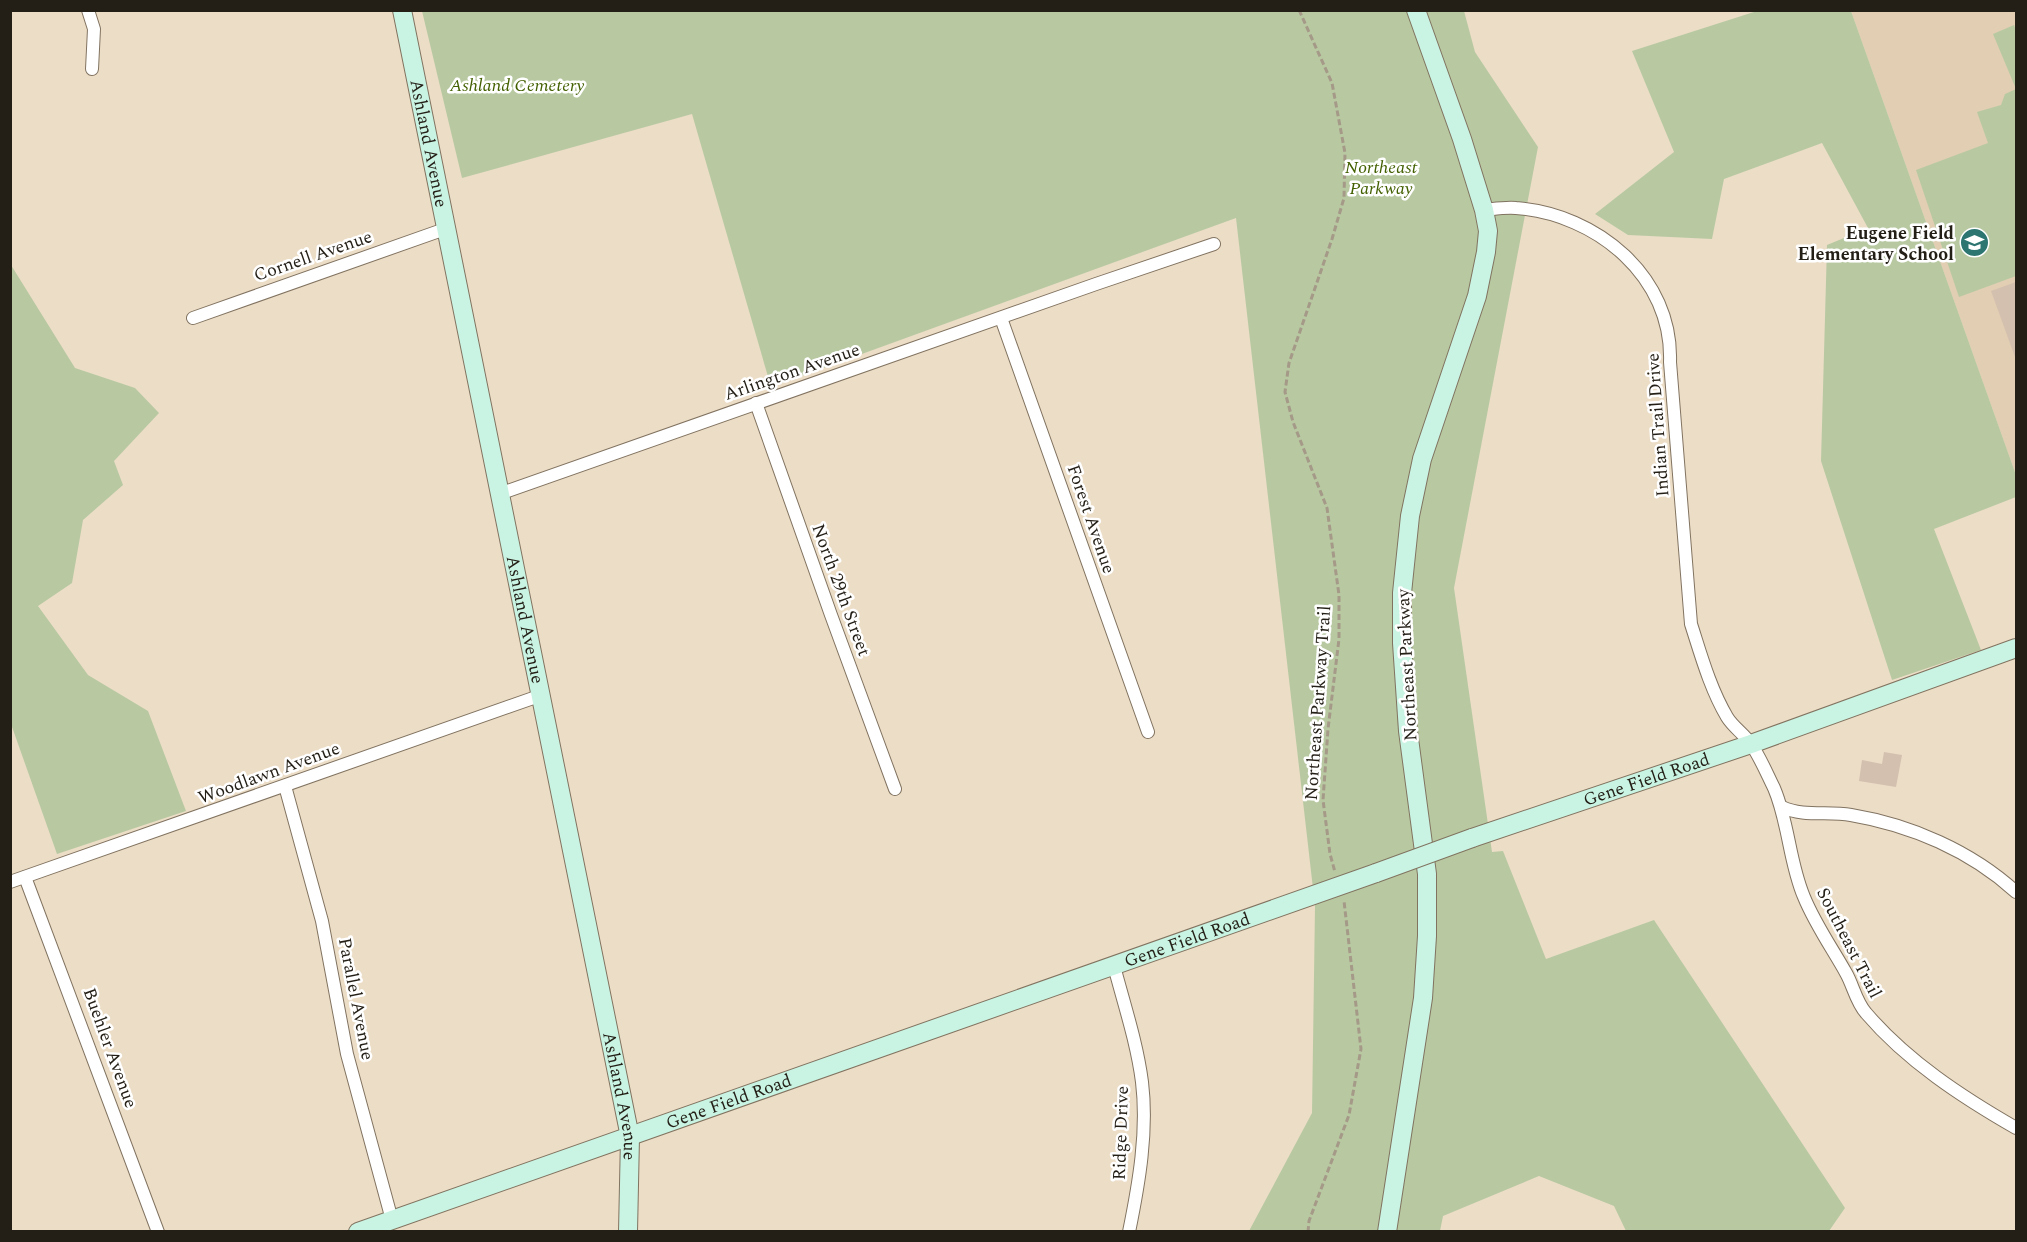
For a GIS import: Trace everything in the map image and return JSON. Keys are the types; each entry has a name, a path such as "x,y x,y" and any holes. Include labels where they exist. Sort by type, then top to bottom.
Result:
{"street":[{"path":"88,10 94,30 92,69"},
{"name":"Ashland Avenue","path":"402,10 630,1137 628,1232"},
{"name":"Northeast Parkway","path":"1387,1232 1423,998 1427,936 1427,874 1408,731 1402,643 1402,593 1410,516 1422,459 1478,296 1488,231 1484,210 1462,139 1416,10"},
{"name":"Indian Trail Drive","path":"1484,210 1515,208 1543,212 1586,228 1614,246 1626,257 1644,276 1657,296 1670,334 1670,362 1691,624 1716,696 1728,719 1750,744"},
{"name":"Cornell Avenue","path":"193,318 445,229"},
{"name":"Arlington Avenue","path":"499,494 519,489 756,403 1214,244"},
{"name":"Forest Avenue","path":"1001,318 1148,732"},
{"name":"North 29th Street","path":"756,403 895,789"},
{"name":"Gene Field Road","path":"358,1232 1472,838 1750,744 2016,648"},
{"name":"Woodlawn Avenue","path":"10,882 539,696"},
{"name":"Southeast Trail","path":"1750,744 1782,807 1789,851 1803,897 1846,974 1863,1011 1903,1052 1978,1106 2016,1128"},
{"name":"Parallel Avenue","path":"285,786 322,921 347,1054 392,1220"},
{"path":"1782,807 1797,813 1848,814 1889,823 1920,834 1994,872 2016,892"},
{"name":"Buehler Avenue","path":"25,877 159,1232"},
{"name":"Ridge Drive","path":"1114,966 1142,1082 1143,1120 1139,1182 1129,1232"}],"path":[{"name":"Northeast Parkway Trail","path":"1299,10 1332,83 1346,153 1344,198 1289,363 1285,392 1293,422 1328,508 1340,595 1339,639 1328,729 1323,800 1330,854 1346,906 1361,1049 1349,1115 1309,1221 1308,1232"}],"shaded area":[{"name":"Eugene Field Elementary School","path":"1851,11 2016,11 2016,475"}],"green space":[{"name":"Ashland Cemetery","path":"422,11 1464,11 1475,52 1538,147 1454,588 1492,852 1503,851 1546,959 1654,920 1845,1208 1829,1231 1626,1231 1614,1206 1539,1176 1443,1216 1440,1231 1249,1231 1312,1113 1315,906 1236,218 771,387 692,114 462,178"},
{"path":"1757,11 1851,11 2016,475 2016,497 1934,529 1981,650 1892,680 1821,461 1827,245 1868,228 1822,143 1724,179 1712,239 1628,235 1595,214 1674,152 1632,51"},
{"path":"2014,25 2016,30 2016,89 1993,34"},
{"path":"2016,89 2016,276 1959,297 1916,170 1988,143 1977,112 2001,105 2005,94"},
{"path":"11,265 75,368 135,388 159,413 114,461 123,485 83,520 72,583 38,606 88,675 148,711 186,811 57,854 11,724"}],"building":[{"path":"2016,282 2016,356 2015,357 1991,291"},
{"path":"1884,752 1902,755 1896,787 1859,781 1862,760 1882,764"}],"place":[{"name":"Eugene Field Elementary School","path":"1975,243"}]}
